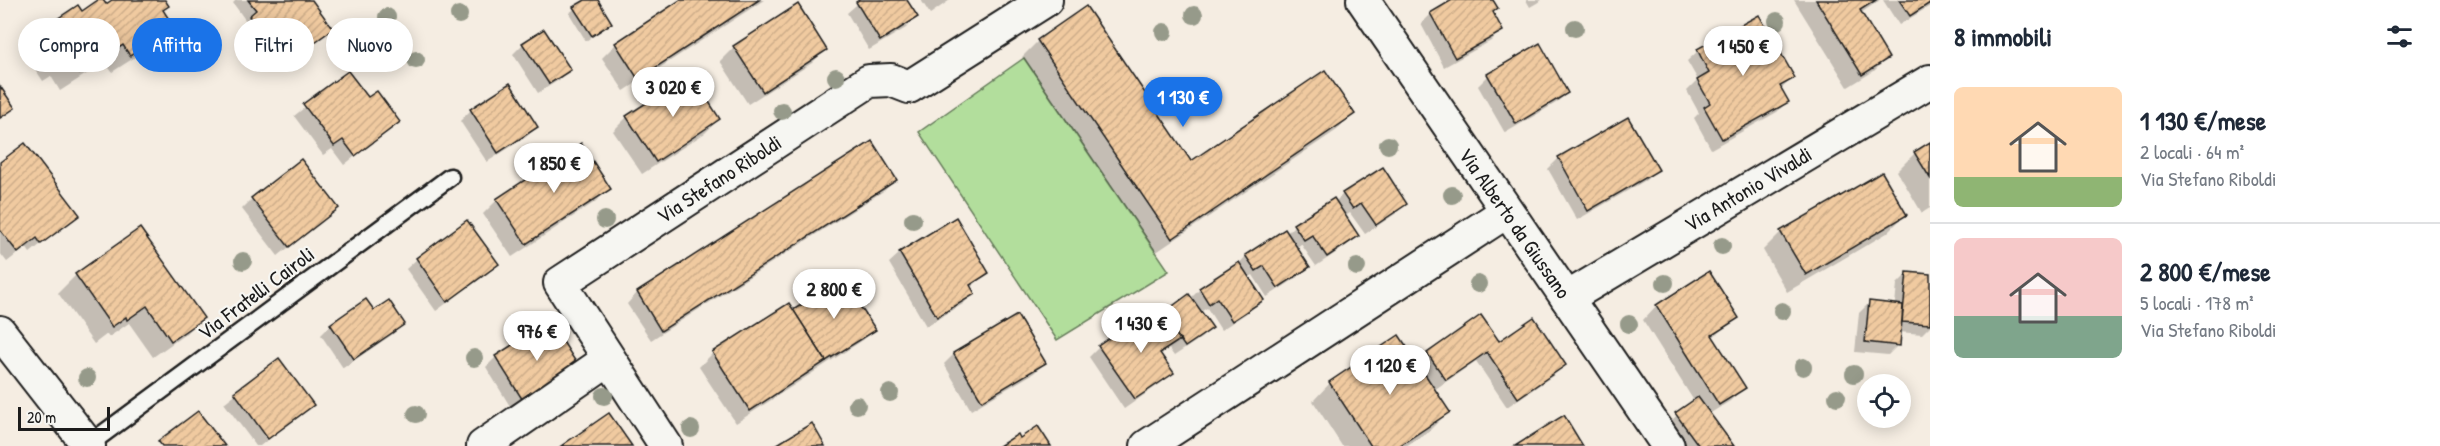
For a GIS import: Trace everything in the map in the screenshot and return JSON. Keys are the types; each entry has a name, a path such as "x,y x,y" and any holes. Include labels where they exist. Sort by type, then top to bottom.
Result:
{"street":[{"name":"Via Stefano Riboldi","path":"666,445 560,283 869,81 891,80 909,87 1046,0"},
{"name":"Via Alberto da Giussano","path":"1369,2 1506,212 1668,446"},
{"name":"Via Antonio Vivaldi","path":"1567,298 1930,81"},
{"path":"1147,446 1506,212"},
{"path":"0,332 89,445"},
{"path":"483,446 609,359"}],"lane":[{"name":"Via Fratelli Cairoli","path":"89,445 450,177"}],"green space":[{"path":"1024,58 1169,271 1057,340 919,132"}],"building":[{"path":"98,0 103,0 106,4 112,0 165,0 169,6 163,10 168,18 132,18 132,55 130,56 123,45 120,47 120,18 58,18 78,5 82,11"},
{"path":"248,0 312,0 326,19 326,34 314,43 314,18 250,18 249,16 256,10"},
{"path":"585,0 598,0 612,23 592,36 573,7"},
{"path":"680,0 759,0 638,79 615,43"},
{"path":"859,0 907,0 918,17 880,41 856,2"},
{"path":"1452,0 1493,0 1498,8 1493,12 1503,31 1455,58 1430,13"},
{"path":"1816,0 1876,0 1860,10 1889,58 1862,75"},
{"path":"1899,0 1930,0 1930,3 1910,16"},
{"path":"798,4 827,50 763,92 733,46"},
{"path":"1086,6 1191,161 1325,70 1355,114 1172,239 1037,40"},
{"path":"1759,15 1795,78 1780,86 1789,102 1722,139 1704,107 1710,103 1697,80 1709,73 1697,49"},
{"path":"544,29 571,70 549,84 522,43"},
{"path":"1540,43 1568,93 1516,124 1487,74"},
{"path":"349,72 368,97 377,91 400,122 355,156 343,140 334,146 303,104"},
{"path":"691,74 720,119 656,162 626,116"},
{"path":"510,83 538,127 498,153 470,109"},
{"path":"0,86 15,108 0,118"},
{"path":"1628,117 1659,170 1588,211 1558,157"},
{"path":"872,141 897,180 661,331 637,292"},
{"path":"1930,142 1930,178 1914,152"},
{"path":"25,143 80,215 41,244 37,238 18,253 0,230 0,162"},
{"path":"581,143 611,189 526,244 496,199"},
{"path":"301,159 339,208 289,247 251,198"},
{"path":"1383,167 1407,204 1376,225 1361,203 1353,209 1342,193"},
{"path":"1882,172 1907,215 1806,275 1780,231"},
{"path":"1334,198 1359,236 1327,257 1312,235 1304,240 1293,224"},
{"path":"956,217 989,273 970,285 975,294 937,317 899,252"},
{"path":"467,220 499,264 447,302 416,258"},
{"path":"140,228 204,318 171,341 147,306 112,327 75,274"},
{"path":"1285,229 1310,267 1278,288 1264,266 1256,271 1245,255"},
{"path":"1239,262 1264,300 1232,321 1217,298 1209,304 1199,288"},
{"path":"1709,271 1739,318 1712,335 1746,388 1719,405 1656,305"},
{"path":"1907,272 1930,274 1930,324 1902,322"},
{"path":"842,279 876,330 826,361 793,310"},
{"path":"1189,294 1213,328 1185,347 1162,314"},
{"path":"366,299 374,310 389,300 405,324 354,359 330,324"},
{"path":"1869,301 1903,305 1900,346 1865,342"},
{"path":"789,303 826,361 750,411 712,352"},
{"path":"1162,314 1180,340 1160,353 1174,373 1135,399 1098,346 1137,319 1142,327"},
{"path":"1017,315 1046,363 982,401 953,353"},
{"path":"1481,315 1499,341 1534,317 1566,365 1518,398 1487,352 1446,380 1427,353"},
{"path":"550,321 579,367 524,402 495,356"},
{"path":"1399,335 1450,412 1399,446 1371,446 1329,382"},
{"path":"279,358 314,405 268,439 234,392"},
{"path":"1698,397 1734,446 1699,446 1675,413"},
{"path":"198,411 225,446 162,446 158,441"},
{"path":"609,413 632,446 561,446"},
{"path":"1564,415 1583,446 1515,446"},
{"path":"812,423 825,446 774,446"},
{"path":"1038,426 1051,446 999,446 1018,434 1020,438"}]}
